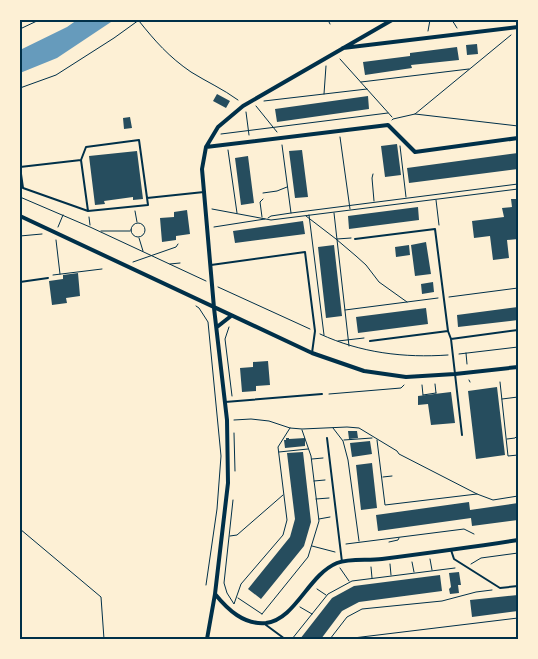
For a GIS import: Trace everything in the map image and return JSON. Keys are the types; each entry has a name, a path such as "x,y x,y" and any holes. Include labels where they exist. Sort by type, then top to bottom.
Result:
{"street":[{"path":"207,639 215,594 228,483 225,402 214,308 202,169 206,147 218,128 243,106 392,20"},
{"path":"341,49 518,27"},
{"path":"206,147 388,125 415,152 518,138"},
{"path":"20,216 312,353 364,371 406,377 518,367"},
{"path":"217,327 231,316"},
{"path":"215,594 234,615 252,622 264,623 277,620 287,613 311,584 329,567 337,563 518,540"}],"lane":[{"path":"81,160 20,167 23,188 88,211 148,204 139,140 86,147 81,160 88,211"},
{"path":"147,198 204,192"},
{"path":"355,239 435,228 448,331 451,339 462,435"},
{"path":"210,265 305,252 315,331 312,353"},
{"path":"20,282 48,278"},
{"path":"451,339 518,330"},
{"path":"370,341 448,331"},
{"path":"225,402 322,394"},
{"path":"327,438 342,562"},
{"path":"451,550 454,560 500,588 518,586"},
{"path":"264,623 272,631 285,639"}],"path":[{"path":"20,29 39,20"},
{"path":"20,88 56,74 139,20 161,48 169,55 193,73 230,94 243,106"},
{"path":"328,20 330,24"},
{"path":"427,27 430,20"},
{"path":"452,20 457,29"},
{"path":"415,114 512,34"},
{"path":"338,56 393,119"},
{"path":"324,94 326,62"},
{"path":"361,82 470,69"},
{"path":"261,102 367,89"},
{"path":"256,105 281,138 291,213"},
{"path":"246,111 250,142"},
{"path":"218,134 388,113"},
{"path":"388,125 393,119 415,114 518,126"},
{"path":"339,131 350,210"},
{"path":"399,135 406,198"},
{"path":"228,149 237,213"},
{"path":"373,174 374,202"},
{"path":"267,219 271,216 291,213 518,184"},
{"path":"263,193 277,191 288,186"},
{"path":"211,228 262,219 271,220 518,189"},
{"path":"423,196 424,200"},
{"path":"20,197 100,231 206,282"},
{"path":"262,219 260,202 263,199"},
{"path":"436,199 439,228"},
{"path":"134,206 137,222"},
{"path":"210,208 262,219"},
{"path":"88,211 90,227"},
{"path":"333,212 349,346"},
{"path":"58,227 64,215"},
{"path":"309,215 324,336"},
{"path":"305,216 366,265 379,282 407,302"},
{"path":"130,231 137,222"},
{"path":"137,222 143,224 146,229 144,235 139,238"},
{"path":"100,231 130,231"},
{"path":"130,231 133,236 139,238"},
{"path":"20,236 43,234"},
{"path":"139,238 143,252"},
{"path":"336,239 351,238"},
{"path":"56,239 60,274"},
{"path":"132,262 176,247 178,244"},
{"path":"169,264 180,263"},
{"path":"48,278 51,275 102,268"},
{"path":"218,286 324,336 349,346 382,354 410,356 453,355 518,347"},
{"path":"345,310 518,288"},
{"path":"194,305 199,308 208,322 221,456 217,509 206,585"},
{"path":"229,328 225,339 232,401"},
{"path":"337,341 364,338 370,341"},
{"path":"466,353 467,364"},
{"path":"500,382 508,456 518,455"},
{"path":"422,385 423,395 436,393 435,384"},
{"path":"322,394 401,388 404,385"},
{"path":"502,399 518,397"},
{"path":"233,420 270,421 302,430 359,428 399,454 477,494 492,500 518,496"},
{"path":"234,493 224,583 227,593 234,604 241,584 283,535 287,520 278,448 290,428"},
{"path":"333,428 343,440 348,460 359,542"},
{"path":"234,429 235,474"},
{"path":"261,617 308,557 318,519 311,459 302,430"},
{"path":"506,439 515,438 518,435"},
{"path":"343,440 374,437"},
{"path":"377,440 386,505 477,494"},
{"path":"279,452 308,449"},
{"path":"311,459 318,458"},
{"path":"382,477 392,476"},
{"path":"314,481 320,480"},
{"path":"230,536 236,535 284,494"},
{"path":"316,499 322,498"},
{"path":"318,519 325,518"},
{"path":"340,545 464,528 474,534"},
{"path":"20,529 101,597 104,639"},
{"path":"389,542 398,540 399,537"},
{"path":"312,546 333,552"},
{"path":"292,639 327,596 350,582 469,566 481,558 518,553"},
{"path":"430,561 432,571"},
{"path":"337,563 350,582"},
{"path":"412,564 414,573"},
{"path":"390,569 391,576"},
{"path":"372,571 373,578"},
{"path":"330,639 347,617 362,609 442,601 500,588"},
{"path":"323,593 327,596"},
{"path":"237,598 262,614"},
{"path":"306,610 312,614"},
{"path":"345,639 518,618"}],"water":[{"path":"77,20 114,20 57,58 20,73 20,50 67,27"}],"building":[{"path":"477,44 478,54 467,55 466,45"},
{"path":"457,47 459,60 411,65 412,68 365,75 363,62"},
{"path":"217,94 230,101 226,108 213,101"},
{"path":"368,96 369,109 277,122 275,109"},
{"path":"130,117 132,128 124,129 123,118"},
{"path":"397,144 401,175 385,177 381,146"},
{"path":"302,150 308,197 295,198 289,151"},
{"path":"137,151 143,199 133,200 133,197 104,201 105,204 95,205 89,156"},
{"path":"518,153 518,169 409,183 407,168"},
{"path":"248,156 254,203 241,205 235,158"},
{"path":"511,199 518,199 518,239 507,240 509,258 493,260 490,236 474,238 472,221 504,217 502,208 512,207"},
{"path":"418,207 419,220 349,229 348,216"},
{"path":"187,210 190,234 176,236 176,240 162,242 160,218 174,217 174,212"},
{"path":"303,221 305,234 235,243 233,231"},
{"path":"426,242 431,274 415,276 411,245"},
{"path":"334,245 342,316 326,318 318,247"},
{"path":"409,245 410,255 396,257 395,247"},
{"path":"78,273 80,296 66,298 67,303 52,305 49,281 63,279 63,275"},
{"path":"433,282 434,292 422,294 421,284"},
{"path":"518,307 518,320 458,327 457,315"},
{"path":"426,308 428,324 358,333 356,317"},
{"path":"268,361 270,385 256,386 256,391 242,392 240,368 253,367 253,362"},
{"path":"497,387 505,455 476,459 468,391"},
{"path":"451,392 455,423 431,425 428,404 418,405 418,396"},
{"path":"348,431 357,431 358,438 349,439"},
{"path":"286,438 305,438 305,446 285,448 284,440"},
{"path":"370,441 372,454 352,457 350,443"},
{"path":"303,452 311,522 304,546 261,599 248,589 290,537 295,519 287,453"},
{"path":"372,463 377,508 361,510 356,465"},
{"path":"469,502 470,510 518,503 518,520 472,526 471,518 378,531 376,515"},
{"path":"459,572 461,585 458,585 459,593 450,594 449,573"},
{"path":"440,575 442,591 359,602 342,611 321,639 300,639 332,598 354,586"},
{"path":"518,595 518,611 472,617 470,600"}]}
